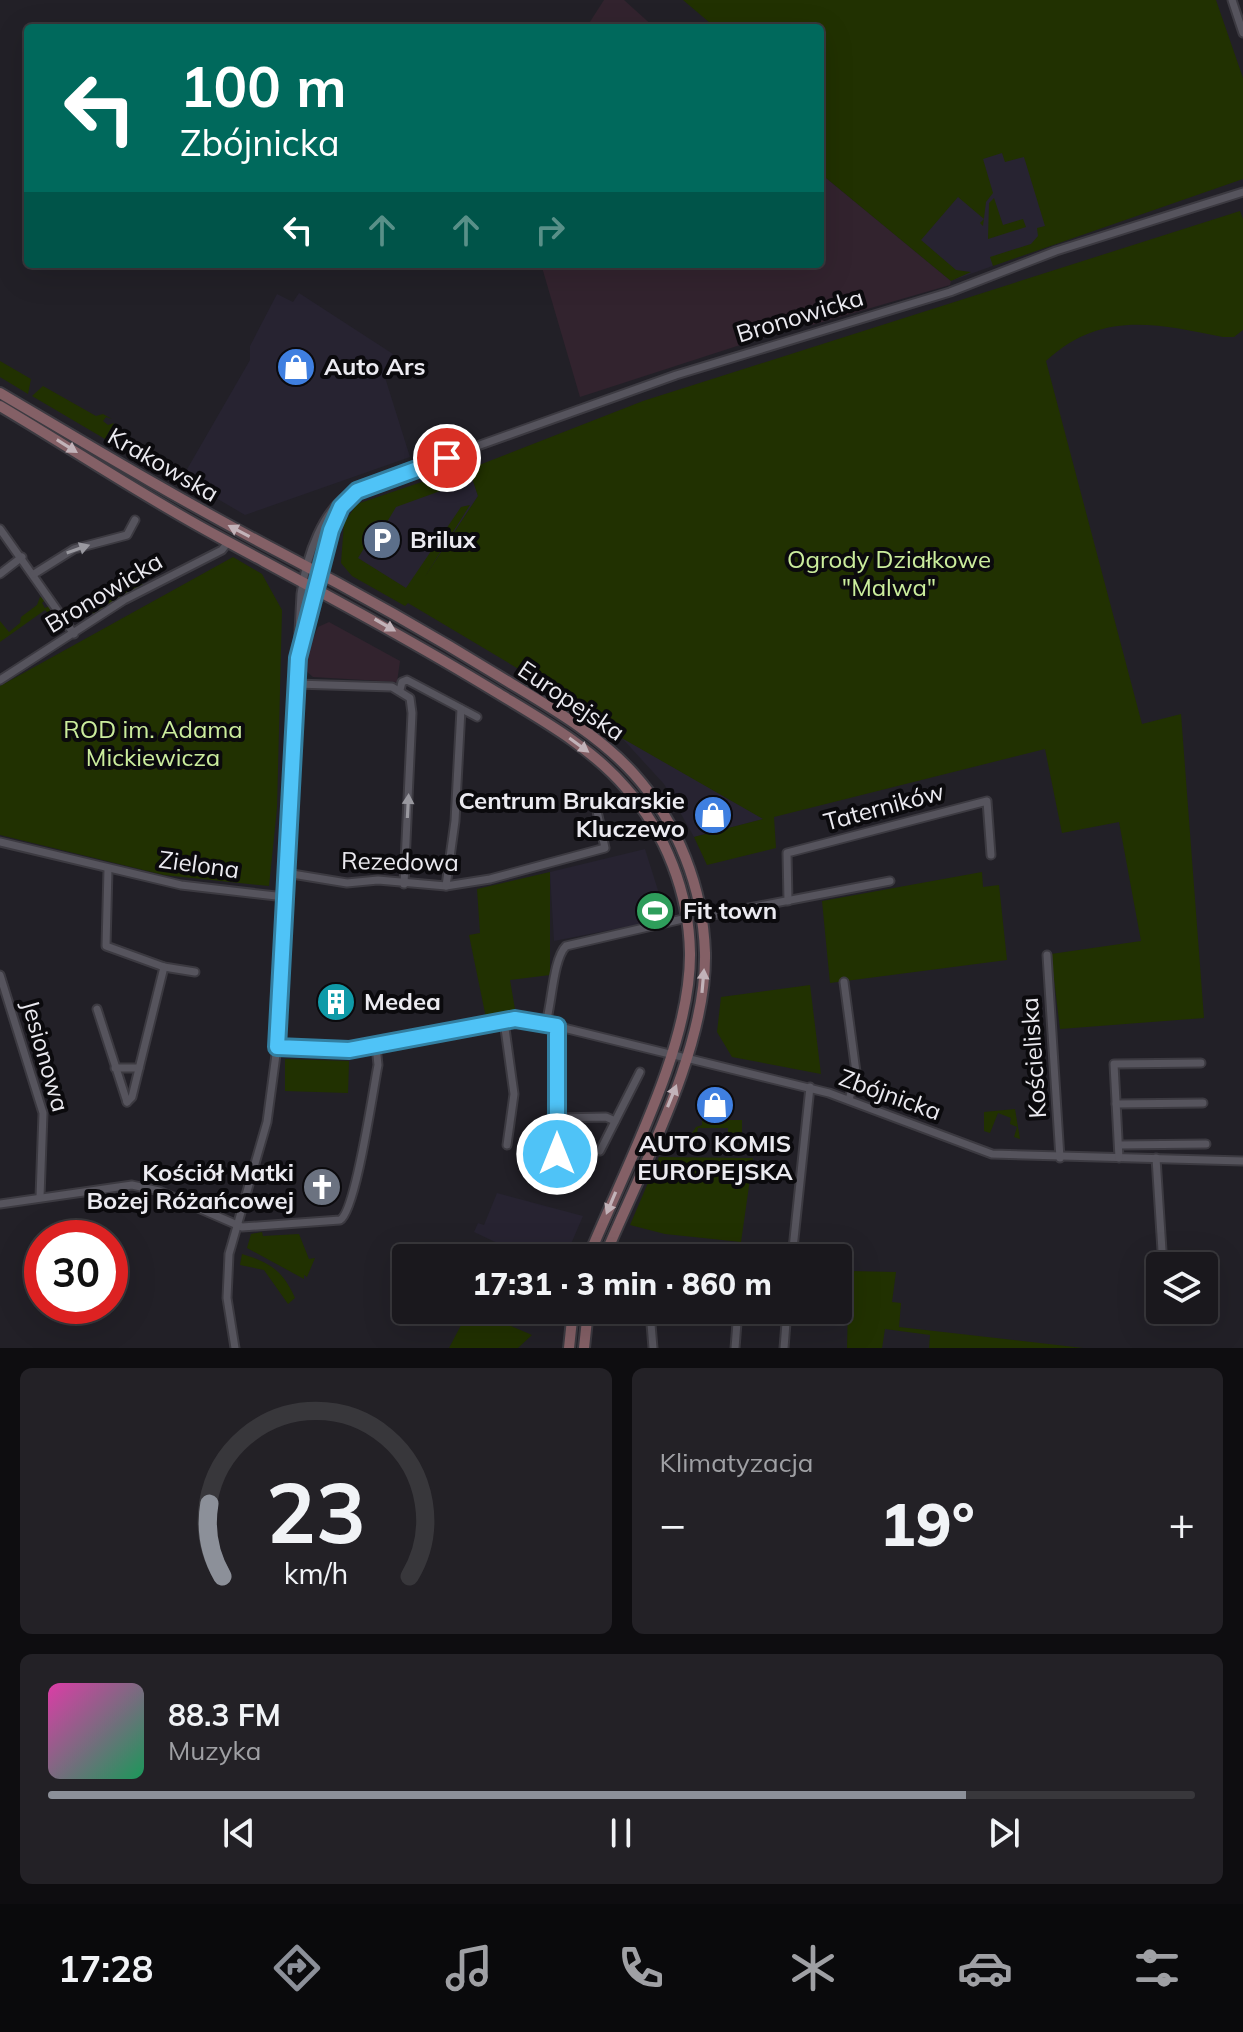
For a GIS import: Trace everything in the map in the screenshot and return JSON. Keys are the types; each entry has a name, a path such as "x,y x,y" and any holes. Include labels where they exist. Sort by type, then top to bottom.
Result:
{"main road":[{"name":"Krakowska","path":"0,393 206,513 322,573"},
{"name":"Krakowska","path":"0,406 228,542 316,588"},
{"name":"Europejska","path":"322,573 513,684 608,748 643,784 671,827 689,866 702,917 703,990 687,1057 610,1244"},
{"name":"Europejska","path":"316,588 404,636 542,720 606,767 638,802 659,835 675,873 687,918 690,955 687,998 672,1053 594,1244"},
{"path":"569,1348 572,1324"},
{"path":"584,1348 587,1324"}],"street":[{"path":"1232,0 1243,33"},
{"name":"Bronowicka","path":"308,567 330,511 348,494 370,484 676,375 950,292 1056,251 1243,192"},
{"name":"Bronowicka","path":"322,573 338,511 350,496 370,484"},
{"path":"34,574 74,549 127,535 135,520"},
{"path":"0,529 74,634"},
{"name":"Bronowicka","path":"0,680 124,600 222,550 228,542"},
{"path":"0,574 22,557"},
{"path":"235,1348 228,1308 227,1274 237,1226 267,1122 277,1047 296,684 303,582 308,567"},
{"path":"298,658 322,573"},
{"path":"400,690 402,682 407,680 477,717"},
{"path":"296,684 400,690 410,698 412,713 404,884"},
{"path":"446,886 455,821 461,709"},
{"name":"Taterników","path":"788,901 787,853 987,801 991,855"},
{"name":"Rezedowa","path":"286,873 347,883 367,880 446,886 490,879 605,848 597,811"},
{"name":"Zielona","path":"0,842 181,885 285,897"},
{"path":"108,869 106,946 164,967 195,972"},
{"path":"702,917 890,881"},
{"path":"546,1023 558,959 566,946 687,918"},
{"name":"Kościeliska","path":"1047,955 1060,1158"},
{"path":"97,1009 127,1102 132,1097 164,967"},
{"name":"Jesionowa","path":"0,975 43,1113 40,1197"},
{"path":"844,982 856,1072 849,1100"},
{"path":"504,1021 514,1094 507,1145"},
{"name":"Zbójnicka","path":"277,1047 349,1050 504,1021 546,1023 810,1087 992,1154 1243,1161"},
{"path":"557,1026 557,1154"},
{"path":"0,1204 101,1188 144,1186 237,1226 346,1217 378,1065 376,1046"},
{"path":"1119,1158 1114,1064 1201,1063"},
{"path":"115,1068 139,1068"},
{"path":"600,1151 640,1072"},
{"path":"793,1244 810,1087"},
{"path":"1116,1104 1203,1103"},
{"path":"557,1118 606,1117 615,1121"},
{"path":"1119,1145 1206,1144"},
{"path":"1156,1158 1162,1252"},
{"path":"651,1324 653,1348"},
{"path":"735,1348 737,1324"},
{"path":"784,1348 786,1324"}],"shaded area":[{"path":"604,0 624,0 651,24 589,24"},
{"path":"1014,113 1056,243 951,281 913,235"},
{"path":"824,176 951,281 950,285 812,325 805,324 580,397 542,268 824,268"},
{"path":"299,293 393,354 383,371 410,457 245,515 182,478 250,360 250,346 277,294 293,302"},
{"path":"469,469 478,496 407,603 344,564 356,507"},
{"path":"329,622 400,661 397,682 313,677 306,671 307,653 318,627"},
{"path":"621,737 764,819 694,837 664,784"},
{"path":"645,849 667,919 554,941 550,872"},
{"path":"497,1193 583,1216 571,1244 499,1244 474,1232 478,1223 484,1225"}],"green space":[{"path":"683,0 1216,0 1243,78 1243,179 993,266 990,257 1031,244 1038,236 1037,228 1045,226 1024,157 1005,162 1002,153 983,159 993,193 986,202 984,219 958,197 921,240 956,270 971,272 951,281 824,176 824,24 711,24"},
{"path":"994,198 1003,225 1023,219 1026,227 988,239 989,203"},
{"name":"Ogrody Działkowe \"Malwa\"","path":"1240,211 1243,219 1243,330 1234,337 1152,325 1130,325 1088,334 1046,361 1142,724 1181,714 1204,1018 1060,1029 1051,954 1141,941 1119,822 1062,833 1045,749 774,817 776,848 707,865 694,837 763,819 613,733 569,699 408,603 405,606 352,576 341,563 344,523 357,504 454,471 457,481 454,486 396,507 381,532 376,529 358,558 406,588 461,507 470,505 424,578 478,496 469,469 643,401"},
{"path":"0,361 31,379 28,394 0,377"},
{"path":"43,386 96,416 103,414 112,419 106,417 103,421 108,425 114,423 105,439 32,396"},
{"name":"ROD im. Adama Mickiewicza","path":"233,557 262,574 282,610 277,808 269,886 164,875 0,835 0,686"},
{"path":"149,583 95,617 91,604 98,593 95,599 123,593 127,587"},
{"path":"40,597 46,599 42,603 45,608 51,605 49,614 45,610 0,642 0,621 9,632 20,623 21,617 37,605"},
{"path":"550,872 550,975 510,980 516,1015 486,1018 469,935 480,933 477,889"},
{"path":"982,872 983,887 999,885 1007,960 830,983 822,901"},
{"path":"810,985 821,1074 732,1057 717,1032 721,997"},
{"path":"285,1059 349,1061 348,1093 285,1091"},
{"path":"1015,1109 1020,1139 1014,1137 1017,1127 1010,1124 1011,1118 998,1113 990,1133 984,1131 984,1112"},
{"path":"702,1120 742,1120 742,1135 728,1135 728,1128 698,1128 697,1133 692,1133 696,1127 702,1125"},
{"path":"659,1157 753,1158 741,1242 665,1234 630,1225"},
{"path":"262,1232 263,1236 299,1234 309,1259 315,1258 307,1277 304,1275 304,1279 247,1248 251,1234"},
{"path":"242,1254 275,1269 295,1298 288,1304 264,1270 240,1265"},
{"path":"852,1271 896,1272 892,1302 901,1303 899,1327 1083,1348 929,1348 930,1335 885,1329 882,1348 847,1348 848,1324 852,1324"},
{"path":"462,1324 506,1324 532,1335 518,1348 449,1348"}],"place":[{"name":"Auto Ars","path":"296,367"},
{"name":"Brilux","path":"382,540"},
{"name":"Centrum Brukarskie Kluczewo","path":"713,815"},
{"name":"Fit town","path":"655,911"},
{"name":"Medea","path":"336,1002"},
{"name":"AUTO KOMIS EUROPEJSKA","path":"715,1105"},
{"name":"Kościół Matki Bożej Różańcowej","path":"322,1187"}],"route":[{"path":"447,458 357,491 341,507 331,530 298,658 277,1047 349,1050 515,1019 557,1026 557,1154"}]}
